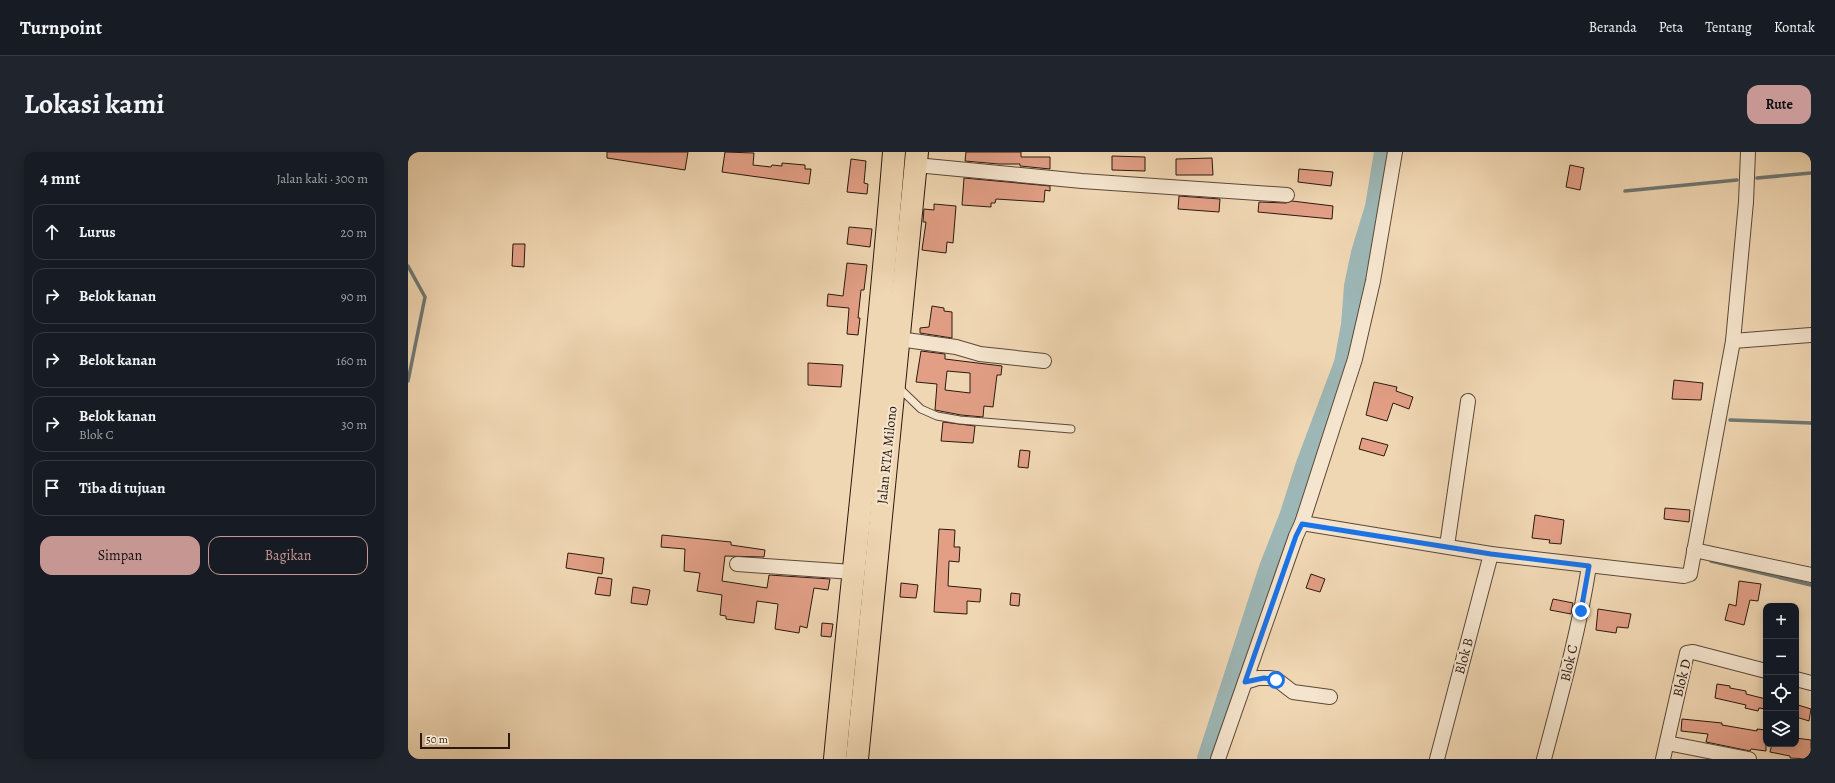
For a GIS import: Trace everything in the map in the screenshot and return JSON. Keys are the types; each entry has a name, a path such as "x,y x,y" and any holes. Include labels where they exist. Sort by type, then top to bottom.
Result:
{"highway":[{"name":"Jalan RTA Milono","path":"857,759 883,382 884,270 894,152"},
{"name":"Jalan RTA Milono","path":"835,759 853,572 883,382 899,339 917,159"}],"street":[{"path":"1218,759 1296,536 1302,524 1355,359 1373,281 1395,152"},
{"path":"1302,524 1491,554 1688,576 1691,571 1733,341 1746,202 1748,152"},
{"path":"917,159 1082,180 1287,195"},
{"path":"1733,341 1811,335"},
{"path":"899,339 956,347 980,354 1044,361"},
{"path":"1447,546 1468,401"},
{"path":"1694,550 1811,575"},
{"name":"Blok B","path":"1437,759 1491,554"},
{"path":"737,564 853,572"},
{"name":"Blok C","path":"1544,759 1581,611 1589,566"},
{"name":"Blok D","path":"1663,759 1687,653 1694,652 1763,670"},
{"path":"1245,682 1258,678 1269,678 1276,680 1293,692 1330,697"},
{"path":"1799,680 1811,683"},
{"path":"1667,743 1750,759"}],"lane":[{"path":"883,382 921,409 937,416 960,420 1071,429"}],"building":[{"path":"607,152 688,152 685,170 607,158"},
{"path":"725,152 754,153 753,165 771,167 772,165 782,166 782,163 805,165 805,169 811,169 809,184 722,172"},
{"path":"966,152 1021,152 1021,157 1050,157 1050,169 1020,166 1020,164 965,161"},
{"path":"1112,156 1145,157 1145,171 1112,170"},
{"path":"1212,158 1213,175 1176,175 1176,159"},
{"path":"851,159 866,161 864,183 868,184 867,194 847,192"},
{"path":"1570,165 1584,168 1580,190 1566,187"},
{"path":"1299,169 1333,172 1331,186 1298,182"},
{"path":"964,178 1050,186 1050,191 1045,190 1044,202 996,199 995,203 991,203 991,207 962,205"},
{"path":"1179,196 1220,199 1219,212 1178,209"},
{"path":"1292,201 1333,206 1332,219 1258,212 1259,202 1286,203"},
{"path":"934,204 956,206 953,243 947,242 946,253 922,250 926,222 923,222 924,209 934,210"},
{"path":"849,227 872,229 870,247 847,244"},
{"path":"513,244 525,244 524,267 512,266"},
{"path":"847,263 867,265 864,290 861,290 858,335 847,334 849,308 827,306 828,294 843,296"},
{"path":"932,306 944,308 944,311 952,312 952,338 920,333 920,328 929,327"},
{"path":"921,351 945,354 945,359 1002,366 1001,375 997,375 993,407 984,406 983,417 935,410 937,384 916,382","holes":["947,371 970,373 970,393 945,390"]},
{"path":"808,363 843,365 841,387 808,385"},
{"path":"1674,380 1703,383 1701,400 1672,399"},
{"path":"1374,382 1397,387 1396,391 1413,397 1409,409 1393,403 1387,421 1366,415"},
{"path":"943,422 975,426 973,443 941,441"},
{"path":"1362,438 1388,445 1384,456 1359,449"},
{"path":"1020,450 1030,451 1028,468 1018,467"},
{"path":"1665,508 1690,510 1689,522 1664,519"},
{"path":"1535,515 1564,520 1561,544 1549,543 1550,540 1532,538"},
{"path":"939,529 955,530 954,547 960,547 959,562 949,561 948,586 981,589 980,602 967,601 967,614 934,612"},
{"path":"662,535 731,542 731,545 765,550 764,557 725,556 722,581 767,588 769,575 830,579 828,590 814,588 807,628 800,626 799,633 775,629 778,604 757,601 754,623 726,619 726,616 720,615 722,595 697,591 700,573 684,571 685,549 661,547"},
{"path":"568,553 604,558 602,574 566,568"},
{"path":"1311,574 1325,579 1320,592 1306,588"},
{"path":"598,577 612,579 610,596 595,594"},
{"path":"1739,581 1761,584 1758,601 1750,600 1744,625 1725,620 1729,604 1736,606"},
{"path":"901,583 918,585 916,598 900,597"},
{"path":"633,587 650,590 647,605 631,603"},
{"path":"1011,593 1020,594 1019,606 1010,605"},
{"path":"1553,599 1573,603 1571,614 1550,610"},
{"path":"1598,609 1631,614 1628,628 1617,627 1616,633 1596,630"},
{"path":"822,623 833,624 831,637 821,636"},
{"path":"1717,684 1730,686 1730,688 1746,691 1746,694 1763,698 1763,709 1759,708 1758,711 1745,708 1746,705 1715,698"},
{"path":"1799,705 1811,709 1809,721 1799,718"},
{"path":"1682,719 1722,723 1722,725 1757,731 1757,729 1763,730 1763,747 1766,747 1766,751 1751,749 1750,751 1706,742 1708,734 1681,731"},
{"path":"1799,738 1811,740 1811,759 1790,758 1790,756 1770,752 1771,747 1799,747"}],"waterway":[{"path":"1208,759 1270,568 1290,517 1307,464 1345,363 1352,325 1355,286 1362,253 1376,207 1385,152"},
{"path":"1757,178 1811,173"},
{"path":"1625,191 1737,180"},
{"path":"408,266 425,297 408,381"},
{"path":"1730,420 1811,423"},
{"path":"1711,561 1811,585"}],"route":[{"path":"1276,680 1269,678 1258,678 1245,682 1296,536 1302,524 1491,554 1589,566 1581,611"}]}
